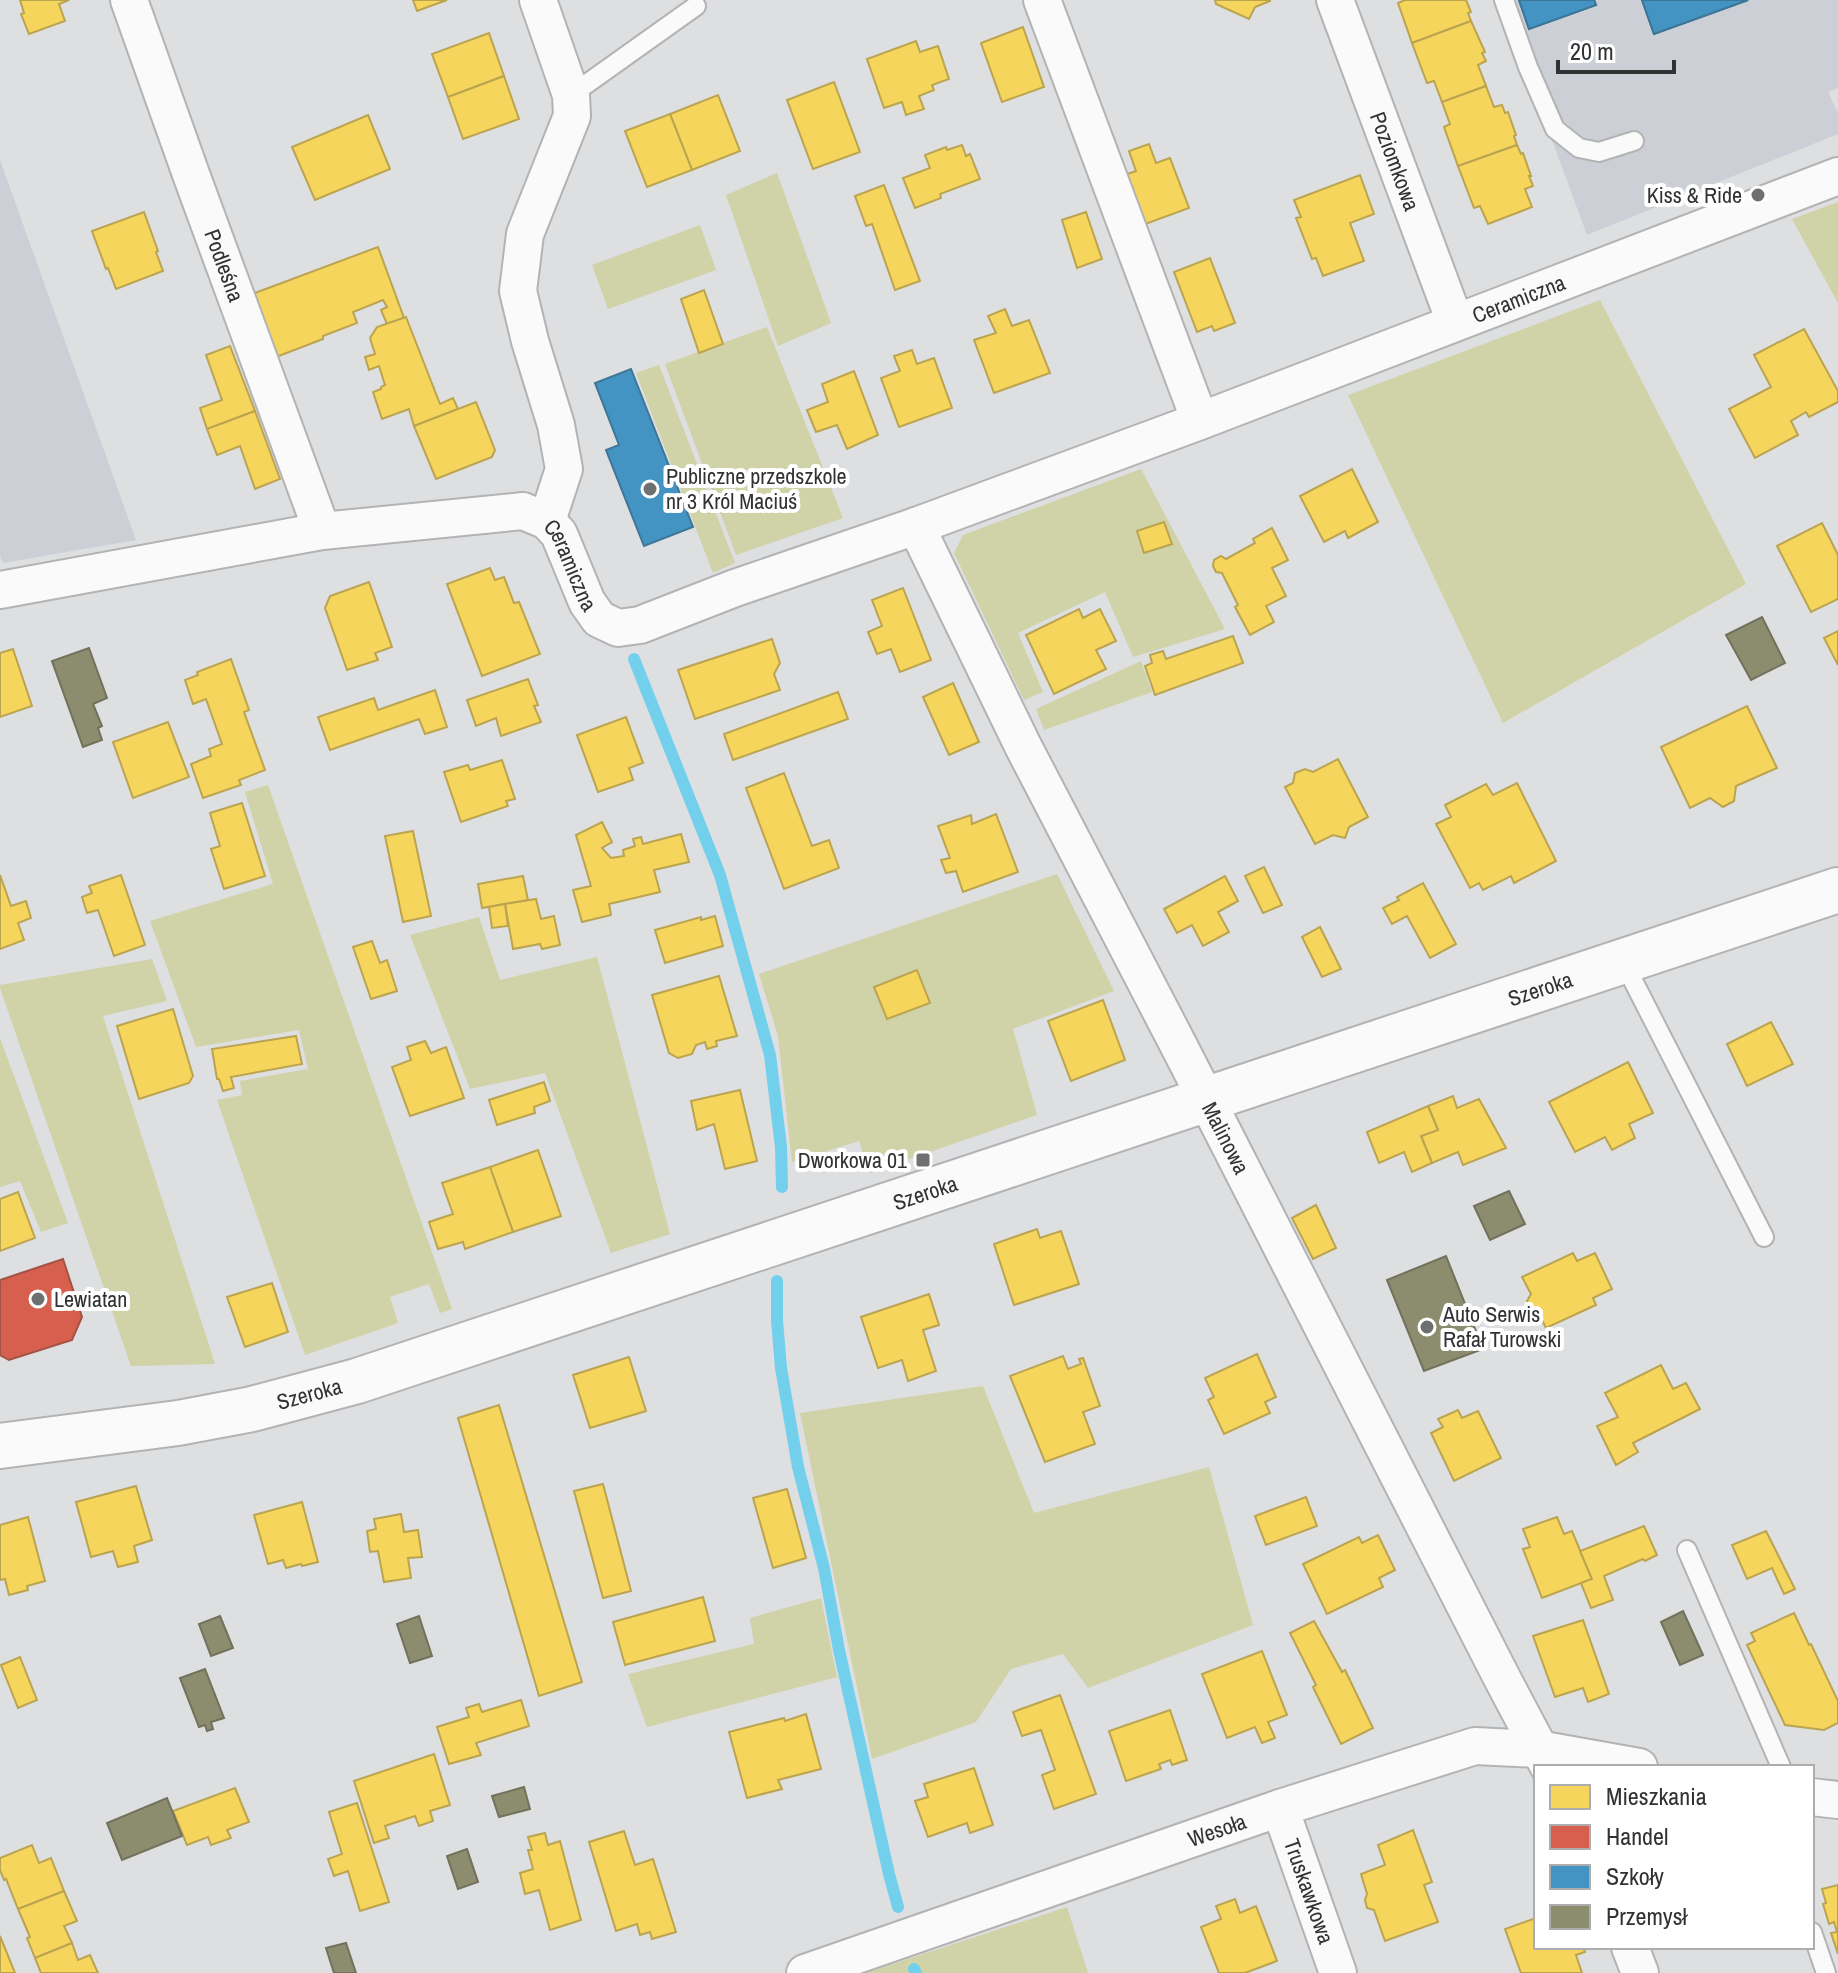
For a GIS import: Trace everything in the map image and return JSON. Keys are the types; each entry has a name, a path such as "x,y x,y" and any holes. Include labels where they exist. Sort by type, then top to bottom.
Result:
{"street":[{"name":"Podleśna","path":"129,0 322,531"},
{"path":"538,0 571,95 572,116 525,234 518,291 556,425 564,469 547,521"},
{"path":"1042,0 1200,421"},
{"name":"Poziomkowa","path":"1335,0 1455,322"},
{"name":"Ceramiczna","path":"0,590 322,531 523,511 547,521 559,534 587,602 599,619 618,628 640,625 1200,421 1838,176"},
{"name":"Malinowa","path":"916,526 1023,746 1543,1758"},
{"name":"Szeroka","path":"0,1446 178,1423 252,1409 357,1381 1838,890"},
{"name":"Wesoła","path":"805,1973 1280,1808 1475,1746 1543,1758 1618,1765"},
{"path":"1814,1797 1838,1800"},
{"name":"Truskawkowa","path":"1280,1808 1338,1973"},
{"path":"1631,1949 1640,1973"}],"lane":[{"path":"1504,0 1555,129 1579,148 1599,152 1634,141"},
{"path":"571,95 696,6"},
{"path":"1623,961 1764,1237"},
{"path":"1687,1550 1780,1765"},
{"path":"1814,1938 1826,1973"}],"shaded area":[{"path":"1500,0 1838,0 1838,88 1828,92 1838,113 1838,134 1587,235"},
{"path":"0,160 136,540 3,563 0,556"}],"green space":[{"path":"777,173 831,323 778,346 726,195"},
{"path":"1838,202 1838,303 1792,219"},
{"path":"700,225 716,270 608,309 592,265"},
{"path":"1600,300 1746,584 1503,723 1348,395"},
{"path":"767,327 843,518 736,555 665,364"},
{"path":"659,365 735,563 713,573 636,373"},
{"path":"1141,469 1225,629 1133,657 1105,592 1018,633 1043,692 1024,700 954,553 963,535"},
{"path":"1141,661 1152,692 1044,730 1036,709"},
{"path":"268,785 452,1309 440,1313 429,1284 390,1297 398,1323 305,1355 217,1100 242,1095 240,1081 308,1069 299,1030 196,1047 150,921 273,884 245,792"},
{"path":"1057,874 1114,991 1013,1029 1037,1115 869,1173 859,1141 792,1162 778,1036 759,974"},
{"path":"479,917 500,980 597,957 670,1234 611,1253 545,1073 470,1089 410,935"},
{"path":"152,959 167,1001 103,1016 215,1364 131,1366 0,988 0,985"},
{"path":"0,1038 68,1223 41,1232 20,1181 0,1187"},
{"path":"983,1386 1034,1513 1209,1467 1253,1625 1088,1688 1063,1654 1011,1669 976,1722 872,1759 800,1413"},
{"path":"821,1598 837,1677 647,1727 628,1674 754,1644 750,1618"},
{"path":"1067,1907 1088,1973 865,1973"}],"building: Mieszkania":[{"path":"20,0 69,0 59,4 65,21 29,34 21,14 24,13"},
{"path":"413,0 447,0 417,11"},
{"path":"1215,0 1270,1 1255,7 1249,19 1216,4"},
{"path":"1405,0 1466,0 1471,21 1412,43 1398,3"},
{"path":"1471,21 1485,52 1482,53 1486,61 1478,65 1486,86 1442,102 1434,81 1427,83 1412,43"},
{"path":"1023,27 1044,87 1002,102 981,43"},
{"path":"489,33 504,76 448,97 432,54"},
{"path":"916,41 920,52 938,46 949,79 932,85 934,90 919,96 924,109 906,115 902,102 884,108 867,59"},
{"path":"504,76 519,119 463,139 448,97"},
{"path":"834,82 860,152 813,169 787,100"},
{"path":"1486,86 1494,107 1502,105 1505,113 1508,112 1517,145 1458,166 1444,127 1450,124 1442,102"},
{"path":"718,95 740,151 692,170 670,114"},
{"path":"670,114 692,170 647,187 625,131"},
{"path":"368,115 390,169 315,200 292,147"},
{"path":"1149,144 1156,163 1170,158 1189,208 1140,226 1121,176 1136,171 1129,151"},
{"path":"962,145 966,156 970,154 980,179 940,194 941,198 915,208 903,178 930,168 925,155"},
{"path":"1517,145 1531,176 1533,186 1525,189 1532,207 1488,224 1480,206 1474,208 1458,166"},
{"path":"1360,175 1374,214 1350,223 1364,261 1323,276 1316,258 1312,259 1296,218 1301,217 1294,200"},
{"path":"884,185 920,281 895,290 872,224 866,226 855,196"},
{"path":"144,212 163,271 116,289 92,231"},
{"path":"1086,212 1102,259 1077,268 1062,220"},
{"path":"378,247 404,318 387,324 381,310 387,307 383,300 353,312 357,323 271,359 247,296"},
{"path":"1210,258 1235,323 1214,331 1212,326 1197,332 1174,272"},
{"path":"704,290 723,344 699,353 681,299"},
{"path":"1005,309 1012,326 1029,320 1050,373 994,393 974,340 996,333 988,316"},
{"path":"406,317 440,404 453,398 458,409 414,426 409,409 382,419 373,392 385,385 379,366 369,370 365,357 375,354 370,338 377,327"},
{"path":"1804,329 1838,391 1838,402 1809,417 1806,412 1791,421 1798,435 1755,458 1729,409 1771,387 1754,355"},
{"path":"230,346 255,411 207,429 200,408 222,400 206,355"},
{"path":"912,350 917,364 934,358 952,408 899,427 881,378 900,371 894,356"},
{"path":"854,371 878,435 847,449 837,425 816,432 807,410 828,402 822,384"},
{"path":"476,402 495,450 492,457 436,479 414,426"},
{"path":"255,411 280,479 255,489 240,446 217,455 207,429"},
{"path":"1352,469 1378,522 1348,538 1345,531 1324,542 1300,496"},
{"path":"1164,522 1172,544 1144,553 1137,531"},
{"path":"1822,523 1838,555 1838,599 1811,612 1777,546"},
{"path":"1272,528 1288,560 1272,568 1286,596 1266,606 1274,622 1250,635 1222,573 1216,572 1213,566 1214,560 1221,556 1226,559 1255,543 1253,539"},
{"path":"490,568 495,580 504,577 514,603 519,602 540,654 482,676 447,584"},
{"path":"369,582 392,647 375,653 378,660 347,670 325,608 330,596"},
{"path":"903,588 931,660 900,672 891,649 877,654 868,632 882,626 872,600"},
{"path":"1079,609 1083,618 1100,609 1116,641 1096,650 1106,669 1054,694 1026,635"},
{"path":"1838,631 1838,665 1824,638"},
{"path":"1233,636 1243,663 1155,695 1145,666 1152,663 1150,655 1163,651 1166,659"},
{"path":"772,639 780,663 774,674 780,690 695,719 678,670"},
{"path":"13,649 32,706 0,717 0,653"},
{"path":"231,659 249,710 244,712 265,770 239,780 241,785 203,798 191,764 211,756 209,749 222,744 206,699 193,704 185,680"},
{"path":"528,679 541,722 501,736 496,718 476,726 467,700"},
{"path":"953,683 979,742 949,755 923,697"},
{"path":"435,690 447,727 425,734 419,719 330,750 318,717 374,698 378,710"},
{"path":"838,692 848,719 733,760 724,734"},
{"path":"1747,706 1777,768 1736,786 1734,801 1723,807 1710,798 1690,808 1661,747"},
{"path":"626,717 643,763 629,768 633,780 598,792 577,735"},
{"path":"168,722 189,777 133,798 113,742"},
{"path":"1338,759 1368,817 1349,827 1345,838 1333,835 1315,844 1285,787 1293,783 1295,773 1305,769 1313,772"},
{"path":"502,760 515,799 506,801 508,806 461,822 444,772 468,765 470,770"},
{"path":"784,773 812,846 829,840 839,868 784,889 746,788"},
{"path":"1517,783 1556,861 1514,883 1511,876 1483,890 1479,883 1470,888 1436,824 1451,817 1445,805 1486,784 1493,795"},
{"path":"242,803 265,876 224,889 211,849 220,846 210,813"},
{"path":"996,814 1018,872 963,892 956,871 946,873 941,860 950,858 938,826 971,815 972,824"},
{"path":"602,822 612,842 602,848 611,858 624,856 623,850 635,846 633,839 641,837 643,844 681,834 689,862 654,870 660,892 609,904 611,915 582,922 573,890 591,886 576,835"},
{"path":"413,831 431,916 403,922 385,836"},
{"path":"1264,867 1282,905 1263,913 1245,876"},
{"path":"0,875 11,906 26,901 31,918 18,923 24,940 0,949"},
{"path":"121,875 145,945 114,956 98,910 87,913 82,897 92,893 89,886"},
{"path":"523,876 528,900 482,908 478,884"},
{"path":"1225,876 1238,901 1218,912 1229,932 1203,946 1192,925 1177,933 1164,909"},
{"path":"1423,883 1456,944 1430,958 1407,916 1392,924 1383,908"},
{"path":"536,899 541,919 554,916 560,945 542,949 540,944 513,949 505,904"},
{"path":"505,904 508,926 492,928 489,907"},
{"path":"715,916 723,946 665,963 655,930"},
{"path":"1320,927 1341,969 1322,977 1302,937"},
{"path":"372,941 380,963 387,960 397,991 371,999 353,947"},
{"path":"917,970 930,1003 887,1019 874,987"},
{"path":"719,976 737,1036 716,1041 717,1046 707,1049 705,1042 696,1045 692,1054 678,1058 669,1053 652,995"},
{"path":"1103,1000 1125,1060 1071,1081 1048,1021"},
{"path":"173,1009 193,1076 189,1083 139,1099 117,1026"},
{"path":"1771,1022 1793,1064 1747,1086 1727,1044"},
{"path":"296,1036 302,1064 231,1077 234,1088 223,1091 217,1079 212,1049"},
{"path":"425,1041 431,1053 446,1047 464,1098 410,1116 392,1067 411,1060 407,1047"},
{"path":"1628,1062 1653,1113 1629,1124 1635,1138 1612,1150 1605,1137 1575,1152 1549,1102"},
{"path":"544,1082 550,1101 534,1107 535,1113 497,1125 489,1100"},
{"path":"740,1090 757,1161 725,1169 714,1124 697,1130 691,1101"},
{"path":"1453,1096 1457,1108 1479,1099 1506,1148 1463,1165 1458,1152 1432,1163 1421,1136 1438,1130 1428,1106"},
{"path":"1428,1106 1438,1130 1421,1136 1432,1163 1412,1172 1404,1152 1379,1163 1367,1132"},
{"path":"538,1150 561,1216 513,1232 490,1167"},
{"path":"490,1167 513,1232 465,1249 463,1242 438,1249 429,1222 453,1214 442,1183"},
{"path":"18,1192 35,1238 0,1251 0,1199"},
{"path":"1316,1205 1336,1248 1313,1259 1292,1218"},
{"path":"1037,1229 1040,1238 1061,1231 1079,1284 1014,1305 994,1244"},
{"path":"1573,1253 1577,1261 1595,1253 1612,1289 1593,1298 1596,1305 1546,1328 1538,1312 1531,1310 1527,1301 1531,1294 1522,1277"},
{"path":"272,1283 288,1332 245,1347 227,1297"},
{"path":"929,1294 939,1325 923,1330 936,1371 908,1381 902,1360 878,1368 861,1317"},
{"path":"1257,1354 1276,1397 1265,1402 1270,1413 1224,1434 1208,1400 1214,1397 1205,1378"},
{"path":"1063,1356 1068,1369 1081,1364 1079,1359 1083,1358 1100,1406 1083,1412 1095,1444 1045,1462 1010,1376"},
{"path":"629,1357 646,1411 590,1428 573,1375"},
{"path":"1661,1365 1673,1389 1686,1383 1700,1409 1633,1443 1638,1452 1616,1465 1597,1426 1618,1417 1605,1393"},
{"path":"499,1405 582,1682 539,1696 458,1418"},
{"path":"1458,1410 1462,1418 1478,1411 1501,1458 1454,1481 1431,1433 1443,1427 1438,1419"},
{"path":"603,1484 631,1591 603,1598 574,1491"},
{"path":"136,1486 152,1540 134,1546 138,1562 118,1567 113,1551 91,1557 76,1502"},
{"path":"787,1489 806,1558 773,1568 753,1498"},
{"path":"1306,1497 1317,1526 1266,1545 1255,1516"},
{"path":"302,1502 318,1562 286,1568 283,1560 268,1564 254,1515"},
{"path":"401,1514 404,1532 418,1530 422,1557 408,1558 411,1578 384,1582 378,1551 370,1552 367,1531 376,1529 374,1519"},
{"path":"28,1517 45,1581 9,1595 5,1579 0,1580 0,1525"},
{"path":"1557,1517 1564,1534 1572,1531 1592,1579 1542,1598 1523,1549 1530,1547 1523,1529"},
{"path":"1644,1526 1657,1555 1604,1576 1613,1600 1591,1608 1581,1583 1592,1579 1580,1551"},
{"path":"1766,1531 1795,1589 1784,1594 1772,1568 1747,1579 1732,1545"},
{"path":"1378,1535 1395,1570 1379,1578 1383,1587 1327,1614 1303,1564 1359,1537 1362,1543"},
{"path":"703,1597 715,1641 625,1665 613,1622"},
{"path":"1794,1613 1838,1701 1838,1723 1824,1730 1785,1725 1747,1645 1755,1641 1751,1633"},
{"path":"1583,1620 1609,1694 1588,1702 1583,1688 1555,1697 1533,1636"},
{"path":"1314,1621 1342,1672 1345,1670 1373,1728 1341,1744 1290,1633"},
{"path":"1262,1651 1287,1715 1268,1722 1275,1738 1262,1743 1255,1727 1227,1738 1202,1674"},
{"path":"20,1657 37,1700 18,1708 1,1665"},
{"path":"1060,1695 1096,1794 1054,1809 1042,1775 1055,1770 1041,1730 1022,1736 1013,1712"},
{"path":"521,1700 529,1726 476,1743 481,1755 449,1764 437,1727 469,1717 466,1708 479,1704 482,1712"},
{"path":"1170,1710 1187,1760 1172,1765 1170,1760 1159,1764 1161,1769 1126,1781 1109,1731"},
{"path":"806,1714 821,1769 778,1780 782,1789 747,1798 729,1732"},
{"path":"434,1754 450,1805 430,1811 433,1821 419,1826 415,1816 385,1826 389,1838 374,1843 354,1781"},
{"path":"974,1768 993,1825 970,1833 967,1823 928,1837 915,1801 928,1797 924,1784"},
{"path":"235,1788 249,1822 227,1830 231,1838 211,1845 208,1837 187,1845 173,1811"},
{"path":"357,1803 389,1902 360,1911 348,1871 334,1876 328,1859 342,1854 329,1812"},
{"path":"1413,1830 1432,1882 1424,1885 1438,1922 1385,1941 1374,1910 1367,1908 1367,1894 1361,1874 1385,1865 1378,1845"},
{"path":"624,1831 635,1865 653,1859 676,1932 652,1939 650,1932 640,1935 637,1924 616,1931 589,1842"},
{"path":"545,1833 548,1845 560,1841 581,1920 550,1930 539,1890 525,1894 520,1873 533,1869 528,1837"},
{"path":"32,1845 39,1863 51,1858 64,1891 18,1909 0,1870 0,1858"},
{"path":"1838,1885 1838,1954 1831,1933 1837,1932 1834,1922 1829,1924 1822,1889"},
{"path":"64,1891 77,1921 64,1926 72,1943 35,1958 18,1909"},
{"path":"1235,1899 1240,1913 1256,1906 1277,1961 1245,1973 1219,1973 1201,1927 1221,1919 1216,1906"},
{"path":"1534,1919 1534,1949 1584,1949 1585,1952 1576,1955 1582,1973 1521,1973 1505,1929"},
{"path":"0,1936 15,1973 0,1973"},
{"path":"72,1943 78,1960 90,1955 98,1973 41,1973 35,1958"}],"building: Handel":[{"name":"Lewiatan","path":"63,1259 82,1317 72,1340 9,1360 0,1355 0,1280"}],"building: Szkoły":[{"path":"1519,0 1594,0 1596,5 1529,29"},
{"path":"1519,0 1594,0 1596,5 1529,29"},
{"path":"1642,0 1748,0 1654,34"},
{"path":"1642,0 1748,0 1654,34"},
{"name":"Publiczne przedszkole nr 3 Król Maciuś","path":"631,369 693,527 644,546 606,450 619,445 595,383"}],"building: Przemysł":[{"path":"1762,617 1785,663 1751,680 1726,635"},
{"path":"89,648 107,698 93,704 102,726 98,728 102,740 83,747 52,661"},
{"path":"1509,1191 1525,1224 1490,1240 1474,1206"},
{"path":"1446,1256 1483,1349 1424,1371 1387,1280"},
{"path":"1683,1611 1703,1655 1680,1665 1661,1622"},
{"path":"220,1616 233,1648 211,1656 199,1624"},
{"path":"419,1616 432,1656 410,1663 397,1624"},
{"path":"205,1669 224,1718 211,1722 213,1729 207,1731 205,1725 199,1727 180,1678"},
{"path":"524,1787 530,1809 499,1817 492,1796"},
{"path":"167,1798 182,1836 122,1860 107,1823"},
{"path":"467,1849 478,1882 458,1889 447,1856"},
{"path":"346,1943 356,1973 334,1973 326,1948"}],"waterway":[{"path":"634,659 720,875 770,1055 781,1147 782,1187"},
{"path":"777,1281 781,1368 798,1467 824,1568 839,1650 898,1907"},
{"path":"914,1969 916,1973"}],"place":[{"name":"Kiss & Ride","path":"1758,195"},
{"name":"Publiczne przedszkole nr 3 Król Maciuś","path":"650,489"},
{"name":"Dworkowa 01","path":"923,1160"},
{"name":"Lewiatan","path":"38,1299"},
{"name":"Auto Serwis Rafał Turowski","path":"1427,1327"}]}
